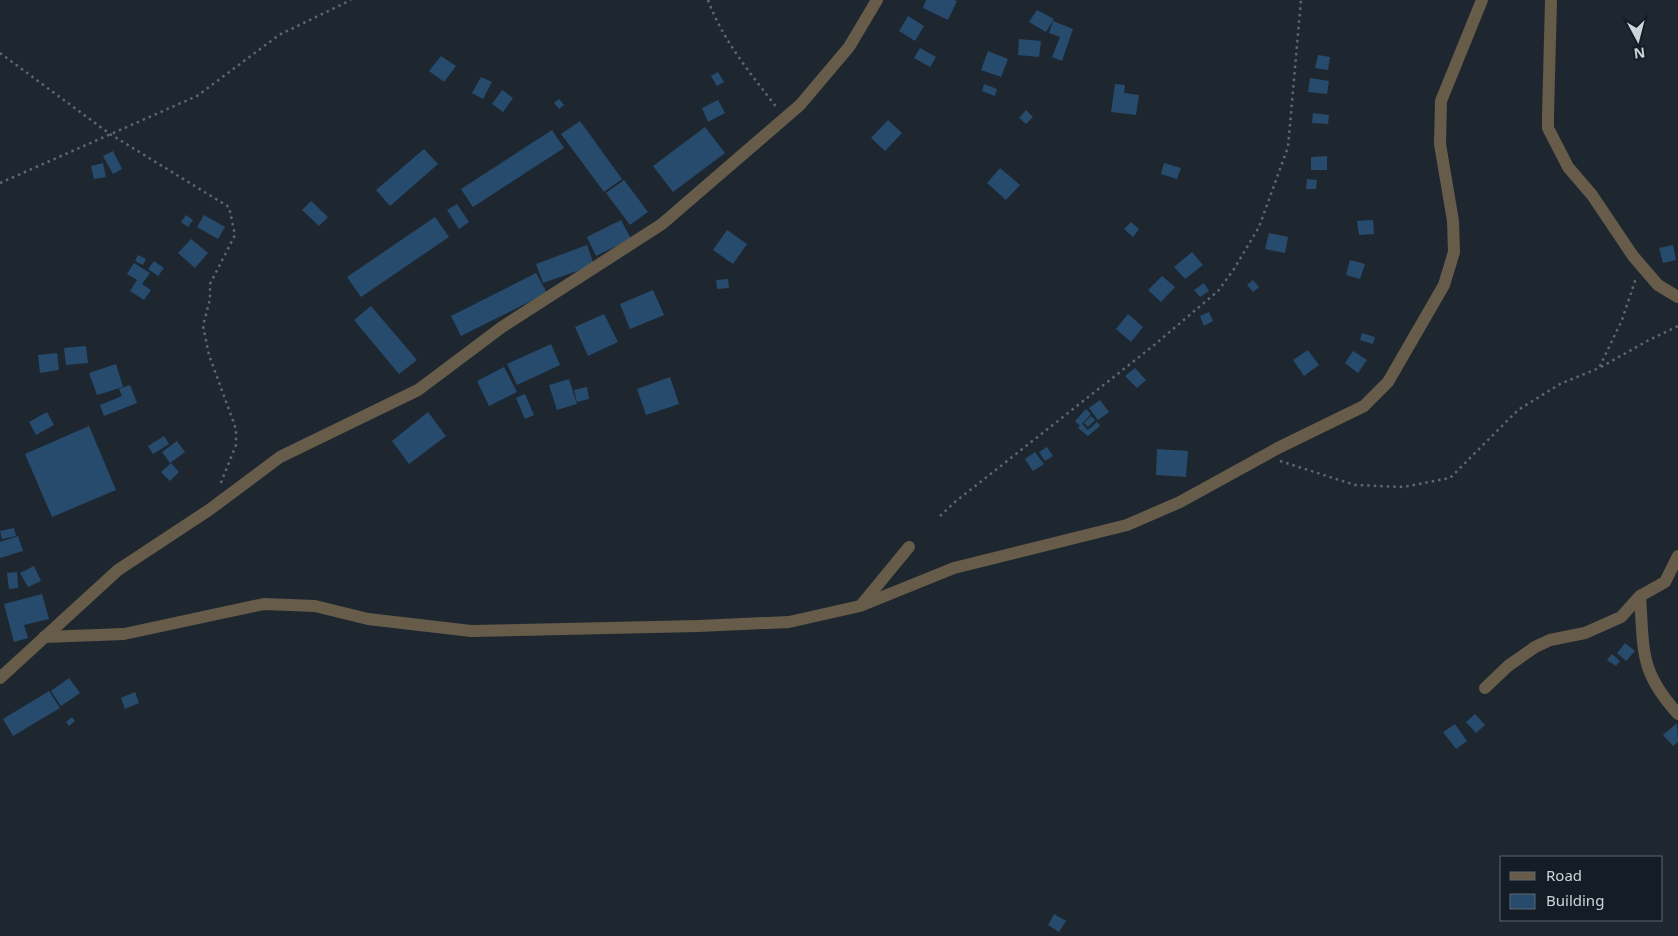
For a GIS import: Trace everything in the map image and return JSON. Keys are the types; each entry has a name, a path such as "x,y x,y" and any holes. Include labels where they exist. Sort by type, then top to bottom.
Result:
{"street":[{"path":"0,678 118,570 209,510 280,457 418,390 502,327 662,224 785,119 817,87 849,47 877,0"},
{"path":"44,637 124,634 264,604 315,606 368,619 471,631 790,622 860,606 954,568 1127,525 1180,502 1264,456 1364,406 1388,382 1444,285 1454,252 1453,221 1440,144 1441,102 1482,0"},
{"path":"1551,0 1548,128 1568,167 1592,195 1640,265 1658,286 1678,297"},
{"path":"860,606 909,547"},
{"path":"1485,688 1508,666 1535,646 1550,640 1585,633 1621,617 1640,596 1665,582 1678,556"},
{"path":"1640,596 1644,652 1648,673 1660,694 1678,714"}],"path":[{"path":"0,183 197,96 280,35 351,0"},
{"path":"708,0 718,26 730,46 785,119"},
{"path":"940,516 955,502 1154,346 1218,291 1234,269 1259,226 1288,147 1301,0"},
{"path":"0,53 110,134 226,202 230,207 235,234 210,284 210,299 203,326 209,355 236,429 236,445 220,486"},
{"path":"1599,368 1622,320 1640,265"},
{"path":"1264,456 1355,485 1403,487 1450,478 1518,410 1560,384 1599,368 1678,326"}],"building":[{"path":"926,0 957,1 948,20 923,8"},
{"path":"1037,10 1054,19 1046,32 1029,22"},
{"path":"908,16 924,26 915,41 899,31"},
{"path":"1053,21 1073,29 1062,61 1052,57 1060,37 1049,33"},
{"path":"1019,39 1041,41 1039,57 1018,55"},
{"path":"920,48 936,57 930,67 914,58"},
{"path":"988,51 1008,59 1001,77 981,70"},
{"path":"1318,55 1330,57 1328,70 1315,68"},
{"path":"441,56 456,66 444,82 429,71"},
{"path":"718,72 724,82 717,86 711,76"},
{"path":"481,77 492,82 483,99 472,93"},
{"path":"1310,78 1329,81 1327,94 1308,92"},
{"path":"984,84 997,89 995,96 982,91"},
{"path":"1115,84 1125,85 1124,93 1139,95 1136,115 1111,112"},
{"path":"502,90 513,98 503,112 492,104"},
{"path":"559,99 564,105 559,109 554,103"},
{"path":"718,100 725,113 708,122 702,108"},
{"path":"1026,110 1033,117 1026,124 1019,118"},
{"path":"1313,113 1329,115 1328,124 1312,123"},
{"path":"888,120 902,133 885,151 871,138"},
{"path":"580,121 622,179 604,192 561,134"},
{"path":"705,127 725,153 673,192 653,166"},
{"path":"552,130 564,148 473,207 461,189"},
{"path":"424,149 438,164 390,206 376,190"},
{"path":"113,151 122,169 113,174 103,156"},
{"path":"1327,156 1327,170 1311,170 1311,157"},
{"path":"103,163 106,177 94,179 91,166"},
{"path":"1164,163 1181,168 1177,179 1161,174"},
{"path":"1000,168 1020,185 1006,200 987,183"},
{"path":"1307,179 1317,180 1316,189 1306,189"},
{"path":"624,180 648,212 630,225 606,193"},
{"path":"311,201 328,217 319,226 302,210"},
{"path":"457,204 469,222 459,229 447,210"},
{"path":"186,215 193,220 188,227 181,222"},
{"path":"204,215 225,227 218,239 197,227"},
{"path":"435,217 449,237 361,297 347,277"},
{"path":"621,220 631,239 596,256 587,237"},
{"path":"1373,220 1374,234 1359,235 1357,221"},
{"path":"1131,222 1139,229 1133,237 1124,229"},
{"path":"727,230 747,244 733,264 713,250"},
{"path":"1269,233 1288,237 1285,253 1265,249"},
{"path":"191,239 208,253 195,268 178,253"},
{"path":"587,245 594,265 543,283 536,264"},
{"path":"1673,245 1676,260 1663,263 1659,248"},
{"path":"1192,252 1203,265 1185,279 1174,267"},
{"path":"138,255 146,259 143,265 135,261"},
{"path":"1350,260 1365,264 1360,279 1346,275"},
{"path":"154,261 164,268 158,276 148,269"},
{"path":"134,263 150,273 142,284 151,290 144,300 130,291 137,280 127,274"},
{"path":"536,273 547,293 461,336 451,316"},
{"path":"1162,276 1175,287 1161,302 1148,290"},
{"path":"728,279 729,288 717,289 716,280"},
{"path":"1253,280 1259,287 1253,292 1247,285"},
{"path":"1204,283 1209,291 1200,297 1194,290"},
{"path":"653,290 664,315 630,329 620,304"},
{"path":"371,306 417,360 399,374 354,320"},
{"path":"1209,312 1213,321 1204,326 1200,316"},
{"path":"604,314 618,342 588,356 575,327"},
{"path":"1128,314 1143,327 1131,342 1116,329"},
{"path":"1362,333 1375,337 1373,344 1360,340"},
{"path":"551,344 560,365 517,385 507,364"},
{"path":"86,346 88,363 66,365 64,348"},
{"path":"1308,350 1319,365 1304,376 1293,360"},
{"path":"1353,351 1367,360 1358,373 1345,363"},
{"path":"57,353 59,370 40,373 38,355"},
{"path":"116,364 123,387 97,395 89,373"},
{"path":"504,367 517,392 489,406 477,381"},
{"path":"1135,368 1146,380 1137,388 1125,376"},
{"path":"670,377 679,404 646,415 637,389"},
{"path":"569,379 577,404 557,410 549,385"},
{"path":"130,385 137,403 104,416 100,405 122,396 119,389"},
{"path":"587,387 589,399 577,402 574,390"},
{"path":"525,394 534,415 525,419 516,398"},
{"path":"1100,400 1109,412 1098,420 1089,408"},
{"path":"1086,409 1091,414 1082,424 1088,430 1097,422 1100,426 1088,436 1078,428 1080,426 1075,421"},
{"path":"47,412 54,425 36,435 29,422"},
{"path":"428,412 446,436 409,464 392,441"},
{"path":"1091,416 1095,420 1088,427 1084,423"},
{"path":"89,426 116,490 52,517 25,454"},
{"path":"164,436 169,444 153,454 148,446"},
{"path":"177,441 185,452 170,463 162,452"},
{"path":"1047,447 1053,456 1045,461 1039,452"},
{"path":"1157,449 1188,451 1186,477 1156,475"},
{"path":"1035,452 1044,464 1033,471 1025,459"},
{"path":"171,463 179,472 170,481 161,472"},
{"path":"14,528 16,536 2,539 0,531"},
{"path":"18,536 23,551 0,558 0,542"},
{"path":"34,566 41,581 28,587 20,573"},
{"path":"17,572 18,588 9,589 7,573"},
{"path":"42,594 49,619 24,625 28,638 14,642 4,604"},
{"path":"1625,643 1635,651 1626,661 1617,653"},
{"path":"1612,654 1620,661 1616,666 1607,660"},
{"path":"69,678 80,693 61,706 51,691"},
{"path":"49,691 60,708 13,736 3,719"},
{"path":"135,692 139,703 125,709 121,698"},
{"path":"1475,714 1485,725 1476,733 1466,722"},
{"path":"72,717 75,721 69,726 66,722"},
{"path":"1677,723 1678,742 1673,746 1663,735"},
{"path":"1455,724 1467,741 1456,749 1443,732"},
{"path":"1054,914 1066,921 1059,932 1048,925"}]}
